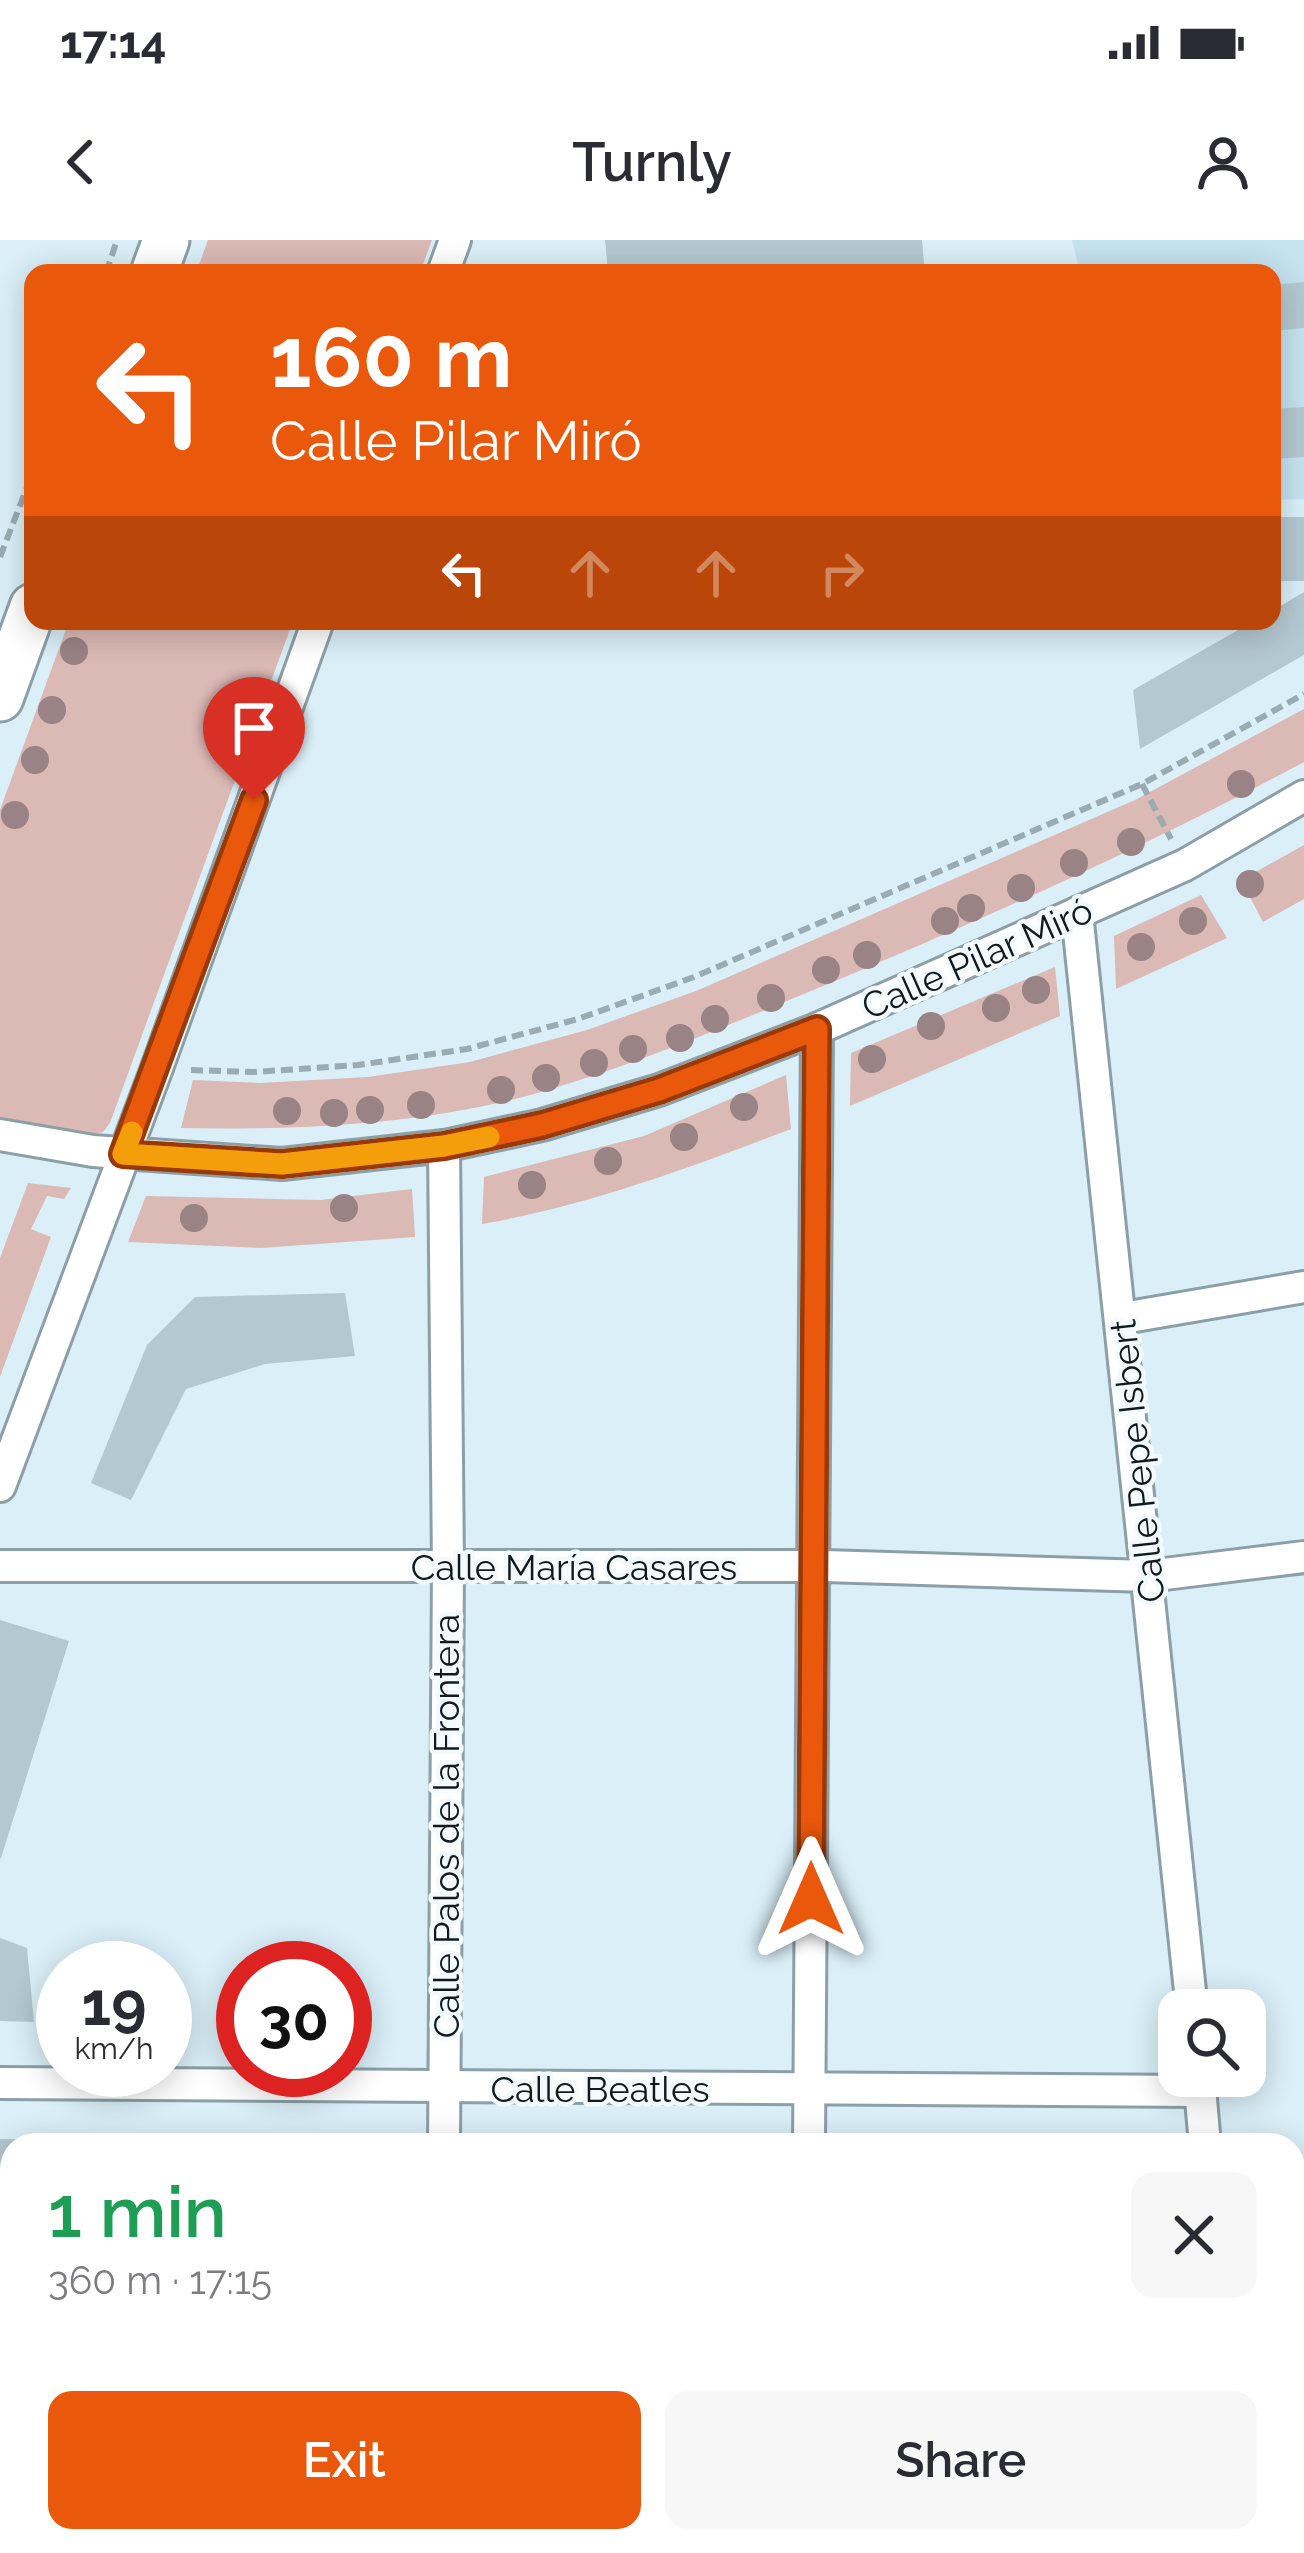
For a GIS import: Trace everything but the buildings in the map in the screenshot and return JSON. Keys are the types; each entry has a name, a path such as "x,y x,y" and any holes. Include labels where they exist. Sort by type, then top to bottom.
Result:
{"main road":[{"path":"0,698 21,608"}],"street":[{"path":"0,1486 315,630"},
{"name":"Calle Pilar Miró","path":"0,1135 123,1154 282,1164 444,1146 542,1125 659,1090 817,1029 1185,866 1304,796"},
{"name":"Calle Pepe Isbert","path":"1077,913 1190,1989"},
{"path":"809,2133 817,1029"},
{"name":"Calle Palos de la Frontera","path":"444,1146 448,1568 444,2133"},
{"path":"1123,1318 1304,1287"},
{"name":"Calle María Casares","path":"0,1566 813,1567 1148,1576 1304,1557"},
{"name":"Calle Beatles","path":"0,2083 809,2089 1158,2085"},
{"path":"1201,2097 1204,2133"}],"path":[{"path":"0,557 24,495"},
{"path":"157,1068 254,1072 358,1065 467,1049 578,1019 694,977 1142,784 1304,694"},
{"path":"1142,784 1185,866"}],"shaded area":[{"path":"208,240 432,240 423,264 199,264"},
{"path":"1072,240 1304,240 1304,499 1281,500 1281,264 1078,264"},
{"path":"66,630 290,630 103,1132 0,1117 0,810"},
{"path":"1304,709 1304,762 1012,905 648,1056 534,1094 447,1113 314,1126 181,1128 193,1080 260,1083 368,1077 470,1062 587,1030 696,991 1135,800"},
{"path":"1304,845 1304,899 1263,922 1241,880"},
{"path":"1201,895 1227,938 1116,989 1114,936"},
{"path":"1055,967 1060,1016 850,1106 851,1053"},
{"path":"786,1075 791,1129 600,1196 482,1224 484,1177 644,1136"},
{"path":"28,1183 71,1188 64,1199 47,1196 31,1229 51,1237 0,1377 0,1258"},
{"path":"412,1189 415,1237 261,1248 128,1242 146,1196 320,1200"}],"slow traffic":[{"path":"132,1132 123,1154 282,1164 489,1137"}],"route":[{"path":"254,800 123,1154 282,1164 444,1146 542,1125 659,1090 817,1029 811,1899"}]}
